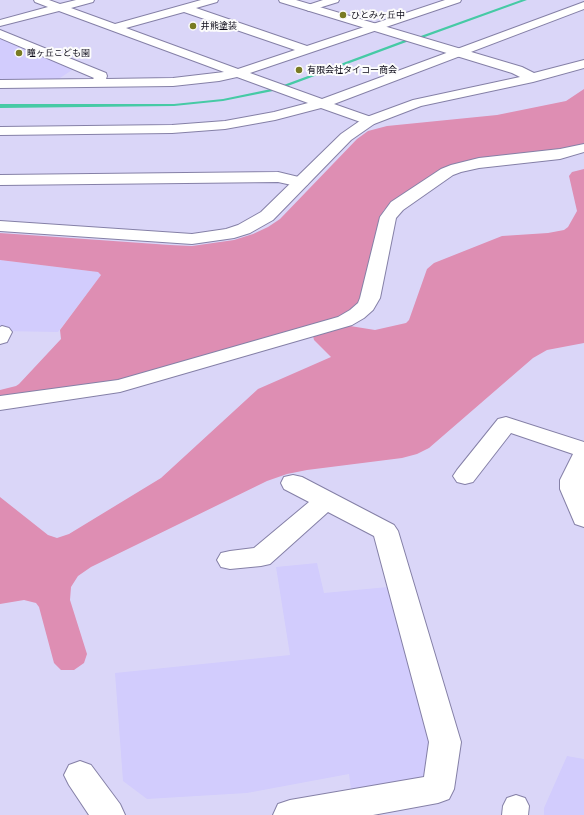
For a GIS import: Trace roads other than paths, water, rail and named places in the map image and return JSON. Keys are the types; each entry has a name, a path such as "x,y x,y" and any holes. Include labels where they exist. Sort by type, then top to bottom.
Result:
{"street":[{"path":"39,0 369,121"},
{"path":"0,23 89,0"},
{"path":"114,28 213,0"},
{"path":"284,0 517,70 533,78"},
{"path":"309,8 334,0"},
{"path":"0,84 189,81 237,73 456,0"},
{"path":"575,0 584,4"},
{"path":"0,131 172,129 251,121 321,104 584,4"},
{"path":"184,8 308,50"},
{"path":"0,34 101,76 98,83"},
{"path":"0,226 173,238 210,237 244,229 267,216 346,136 369,121 418,103 533,78 584,64"},
{"path":"0,403 120,386 346,321 366,306 370,298 388,217 397,206 447,172 456,168 480,163 555,155 584,148"},
{"path":"0,180 278,177 301,182"},
{"path":"465,476 506,424 584,450"},
{"path":"584,456 572,480 572,489 584,518"},
{"path":"290,815 438,789 445,742 385,530 292,483"},
{"path":"230,560 261,557 326,500"},
{"path":"80,775 108,815"}],"waterway":[{"path":"420,37 525,0"},
{"path":"283,86 407,41"},
{"path":"0,106 174,105 223,100 271,90"}],"place":[{"name":"ひとみヶ丘中","path":"343,15"},
{"name":"井熊塗装","path":"193,26"},
{"name":"瞳ヶ丘こども園","path":"19,53"},
{"name":"有限会社タイコー商会","path":"299,70"}]}
